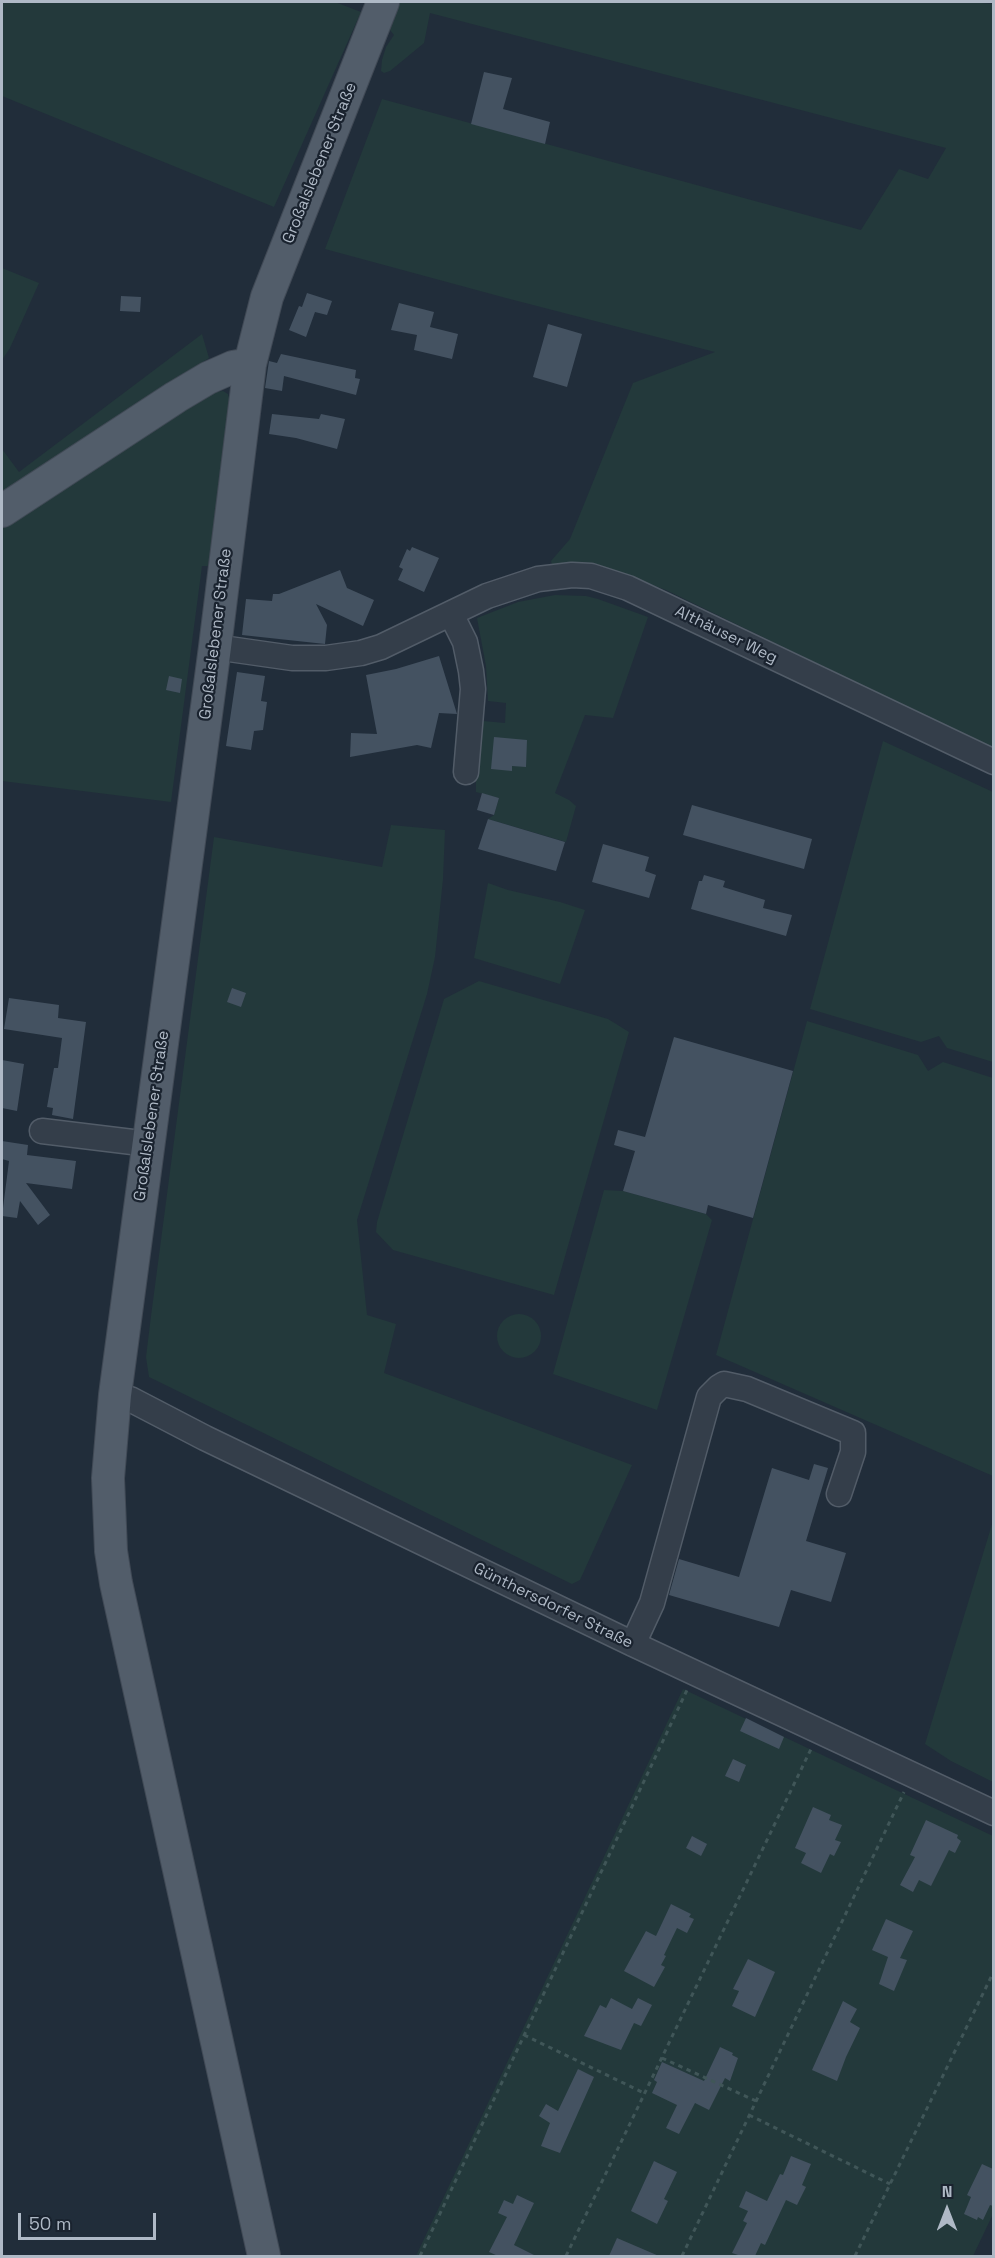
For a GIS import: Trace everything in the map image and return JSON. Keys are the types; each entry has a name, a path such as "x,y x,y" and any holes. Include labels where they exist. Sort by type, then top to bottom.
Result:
{"main road":[{"name":"Großalslebener Straße","path":"264,2256 116,1583 111,1551 108,1478 115,1395 215,647 250,364 267,297 383,2"},
{"path":"2,511 176,397 217,374 250,364"}],"street":[{"name":"Althäuser Weg","path":"215,647 292,658 335,657 362,653 487,596 538,579 572,575 591,576 610,580 993,762"},
{"path":"451,614 465,642 473,689 466,772"},
{"path":"42,1131 148,1144"},
{"path":"633,1644 652,1603 708,1397 719,1387 724,1384 747,1389 853,1433 853,1452 839,1494"},
{"name":"Günthersdorfer Straße","path":"115,1395 130,1399 216,1443 633,1644 993,1813"}],"path":[{"path":"420,2256 694,1672"},
{"path":"566,2256 820,1731"},
{"path":"682,2256 913,1774"},
{"path":"855,2256 993,1971"},
{"path":"524,2035 645,2093"},
{"path":"662,2058 756,2101"},
{"path":"749,2115 890,2184"}],"green space":[{"path":"2,2 335,2 361,12 274,207 2,96"},
{"path":"400,2 972,2 993,4 993,749 666,590 599,566 585,563 552,565 551,561 570,539 633,383 715,352 325,249 382,99 861,230 899,169 928,179 946,148 430,13 424,43 390,71 384,73 381,71 382,60 386,47 394,35 390,30"},
{"path":"2,268 39,283 10,348 2,360"},
{"path":"202,334 209,358 2,496 2,449 19,472"},
{"path":"223,391 228,394 234,416 208,566 202,566 171,802 2,781 2,525 171,412"},
{"path":"555,595 586,596 648,617 613,718 585,715 555,793 576,806 566,842 488,819 494,815 499,798 476,792 476,772 483,721 505,723 506,703 488,701 486,666 477,618 518,602"},
{"path":"883,741 993,792 993,1062 947,1048 939,1036 921,1042 810,1009"},
{"path":"391,825 445,830 443,879 435,957 427,994 357,1220 367,1315 396,1324 384,1373 632,1465 580,1580 572,1584 149,1377 146,1357 214,837 382,867"},
{"path":"488,883 585,910 560,984 474,958"},
{"path":"479,981 608,1019 629,1032 554,1295 393,1250 376,1232 377,1222 444,999"},
{"path":"807,1021 918,1055 928,1071 943,1062 993,1078 993,1476 716,1355"},
{"path":"604,1190 623,1191 706,1214 712,1220 657,1410 553,1374"},
{"path":"519,1314 534,1321 541,1336 534,1351 519,1358 504,1351 497,1336 504,1321"},
{"path":"993,1521 993,1782 951,1761 925,1744"},
{"path":"683,1689 993,1836 993,2214 973,2256 416,2256"}],"building":[{"path":"484,72 512,78 503,109 550,122 545,144 471,124"},
{"path":"307,293 332,301 327,315 315,312 306,337 289,330"},
{"path":"121,296 141,297 140,312 120,311"},
{"path":"399,303 434,312 430,327 458,334 452,359 414,350 417,335 391,330"},
{"path":"548,324 582,334 567,387 533,377"},
{"path":"281,354 356,370 355,378 360,379 356,395 284,376 282,391 265,388 269,361 277,363"},
{"path":"272,414 319,419 321,414 345,419 337,449 296,438 269,434"},
{"path":"412,547 439,558 424,592 398,580 403,569 399,567 407,549 410,551"},
{"path":"340,570 347,588 374,600 363,626 316,604 327,625 325,644 242,635 246,599 272,601 273,594 279,594"},
{"path":"439,656 457,714 439,713 431,748 417,745 350,757 351,733 377,734 366,675"},
{"path":"237,672 265,676 261,701 267,702 263,730 254,731 251,750 226,746"},
{"path":"169,676 182,679 180,693 166,690"},
{"path":"494,737 527,740 526,767 512,766 512,771 491,769"},
{"path":"482,793 499,798 494,815 477,810"},
{"path":"692,805 812,839 804,869 683,835"},
{"path":"488,819 565,842 556,871 478,849"},
{"path":"603,844 649,857 645,871 656,875 649,898 592,882"},
{"path":"704,875 725,881 723,887 765,900 763,908 792,915 786,936 691,909 699,881 702,881"},
{"path":"232,988 246,993 241,1007 227,1002"},
{"path":"9,998 59,1005 58,1018 86,1022 73,1119 52,1115 53,1108 47,1107 54,1068 58,1068 62,1038 4,1029"},
{"path":"674,1037 793,1071 753,1218 708,1205 706,1214 623,1191 635,1151 614,1145 618,1130 645,1137"},
{"path":"2,1060 24,1064 17,1111 2,1108"},
{"path":"2,1141 28,1145 27,1155 76,1161 72,1189 26,1183 50,1215 38,1225 20,1201 17,1218 2,1216 9,1161 2,1159"},
{"path":"814,1464 828,1468 806,1541 846,1553 831,1602 791,1590 779,1627 669,1595 679,1559 739,1577 772,1468 809,1480"},
{"path":"746,1718 784,1737 779,1749 740,1731"},
{"path":"733,1759 746,1765 739,1782 725,1776"},
{"path":"813,1807 831,1815 829,1820 842,1825 835,1840 841,1842 834,1856 830,1854 821,1873 801,1863 806,1853 795,1848"},
{"path":"926,1820 958,1835 957,1838 961,1841 955,1853 949,1850 931,1886 919,1880 913,1892 900,1885 915,1857 910,1855"},
{"path":"692,1836 707,1844 701,1856 686,1848"},
{"path":"671,1904 691,1914 689,1917 694,1919 687,1933 677,1928 664,1955 666,1956 661,1965 665,1967 654,1987 624,1971 646,1931 656,1936"},
{"path":"886,1919 913,1931 900,1958 907,1960 894,1991 879,1984 888,1957 872,1950"},
{"path":"748,1959 775,1972 755,2017 732,2006 739,1991 733,1989"},
{"path":"611,1998 632,2009 638,1998 652,2005 641,2026 634,2023 621,2050 584,2036 600,2005 606,2008"},
{"path":"843,2001 857,2009 850,2022 860,2028 837,2081 812,2070"},
{"path":"720,2047 738,2058 730,2081 725,2078 709,2110 695,2103 679,2134 666,2128 677,2105 652,2093 657,2082 654,2080 662,2062 704,2081"},
{"path":"578,2069 594,2077 560,2153 541,2146 550,2123 539,2116 546,2104 558,2111"},
{"path":"791,2156 811,2164 802,2185 806,2187 797,2205 786,2200 765,2245 761,2243 755,2256 741,2256 732,2253 747,2223 743,2221 748,2211 739,2207 746,2191 767,2201 780,2174 783,2175"},
{"path":"654,2161 677,2172 664,2199 668,2201 657,2224 631,2211"},
{"path":"982,2164 993,2169 993,2206 990,2205 983,2220 978,2217 977,2220 964,2214 971,2197 967,2195"},
{"path":"517,2195 534,2203 514,2245 536,2256 498,2256 489,2252 507,2217 498,2213 504,2200 513,2204"},
{"path":"617,2238 659,2256 609,2256"}]}
